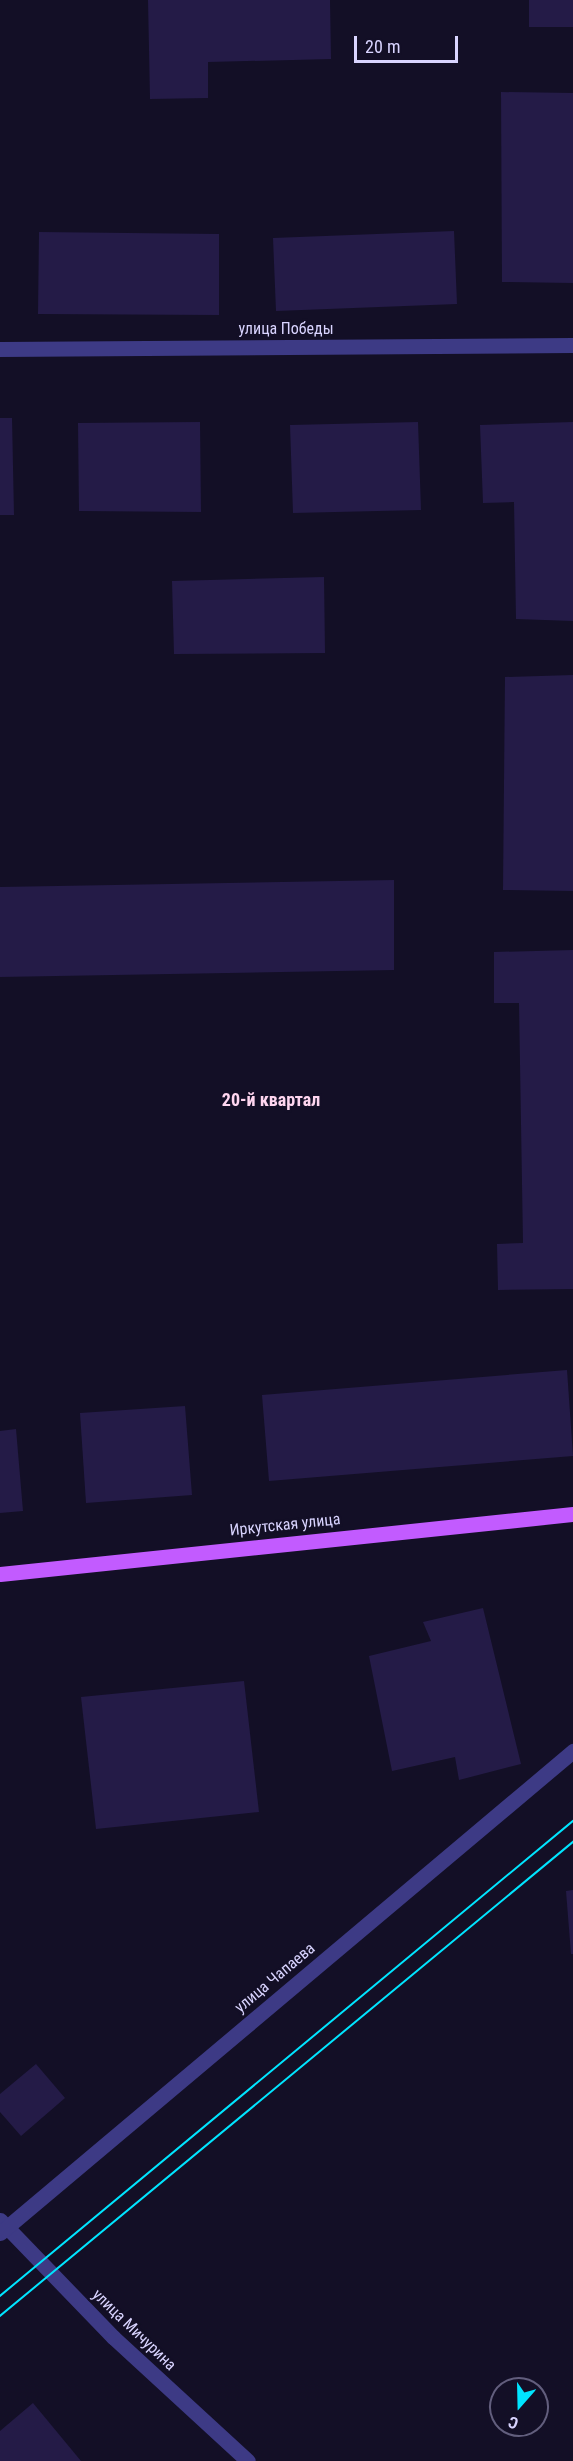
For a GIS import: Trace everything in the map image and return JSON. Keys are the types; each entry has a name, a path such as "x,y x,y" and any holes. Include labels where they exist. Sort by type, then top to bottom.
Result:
{"main road":[{"name":"Иркутская улица","path":"0,1574 573,1514"}],"street":[{"name":"улица Победы","path":"0,350 573,345"},
{"name":"улица Чапаева","path":"2,2227 573,1751"},
{"name":"улица Мичурина","path":"2,2227 113,2337 248,2461"}],"building":[{"path":"148,0 330,0 331,59 208,62 208,98 150,99"},
{"path":"529,0 573,0 573,27 529,27"},
{"path":"501,92 573,93 573,283 502,282"},
{"path":"454,231 457,304 276,311 273,238"},
{"path":"39,232 219,234 219,315 38,314"},
{"path":"0,418 12,418 14,515 0,515"},
{"path":"200,422 201,512 79,511 78,423"},
{"path":"418,422 421,510 293,513 290,425"},
{"path":"573,422 573,621 516,619 514,502 483,503 480,425"},
{"path":"324,577 325,653 174,654 172,581"},
{"path":"573,675 573,891 503,890 505,677"},
{"path":"394,880 394,970 0,977 0,887"},
{"path":"573,950 573,1289 498,1290 497,1244 523,1243 519,1003 494,1003 494,952"},
{"path":"567,1370 573,1456 269,1481 262,1395"},
{"path":"185,1406 192,1495 86,1503 80,1413"},
{"path":"16,1429 23,1511 0,1513 0,1431"},
{"path":"483,1608 521,1764 459,1780 455,1757 392,1771 369,1656 431,1641 423,1622"},
{"path":"244,1681 259,1812 96,1829 81,1697"},
{"path":"573,1890 573,1954 571,1954 566,1891"},
{"path":"36,2064 65,2098 21,2136 0,2112 0,2094"},
{"path":"33,2403 81,2461 0,2461 0,2431"}],"tram line":[{"path":"0,2296 573,1821"},
{"path":"0,2316 573,1842"}],"district":[{"name":"20-й квартал","path":"271,1100"}]}
